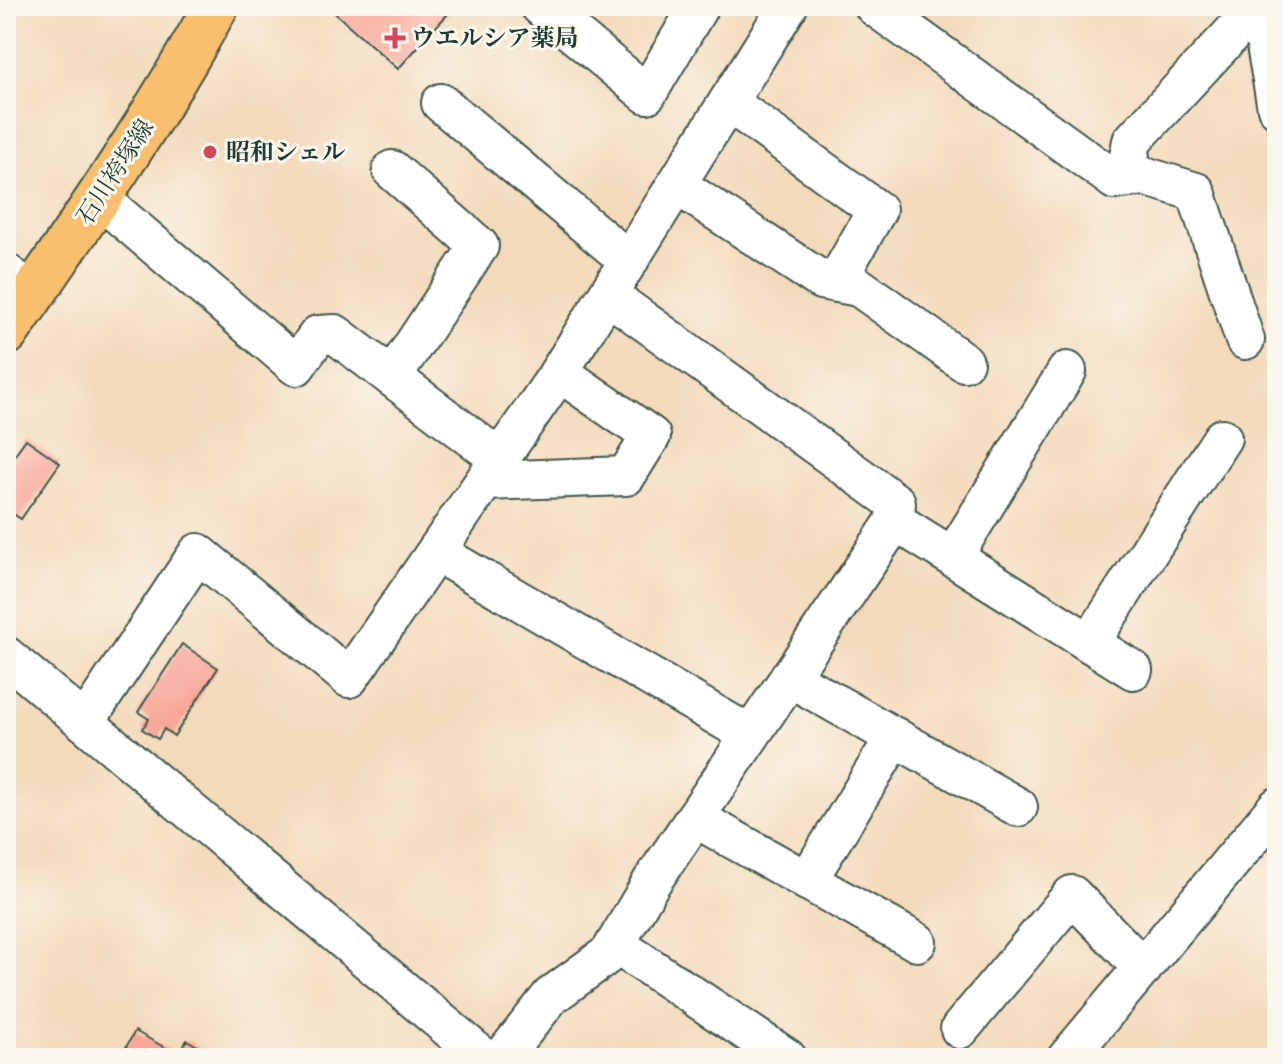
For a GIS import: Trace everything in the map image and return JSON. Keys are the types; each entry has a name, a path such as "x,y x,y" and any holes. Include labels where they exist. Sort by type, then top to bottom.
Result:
{"main road":[{"name":"石川袴塚線","path":"6,333 20,283 99,198 163,99 216,6"}],"street":[{"path":"540,6 647,94 699,6"},
{"path":"85,722 198,553 349,678 559,372 788,6"},
{"path":"874,6 1115,180 1144,176 1196,192 1245,340"},
{"path":"1115,180 1127,167 1132,141 1258,6"},
{"path":"1258,6 1277,108"},
{"path":"728,102 877,210 836,282"},
{"path":"441,103 629,261"},
{"path":"392,170 479,246 392,377"},
{"path":"677,185 821,280 859,287 964,362"},
{"path":"99,198 296,366 318,335 335,334 392,377 493,470 626,476 651,436 559,372"},
{"path":"502,1058 551,996 610,953 651,883 895,521 896,503 608,295"},
{"path":"953,557 1067,371"},
{"path":"1090,643 1222,438"},
{"path":"895,521 1133,670"},
{"path":"436,552 750,735"},
{"path":"6,656 484,1058"},
{"path":"789,677 1018,807"},
{"path":"807,881 895,737"},
{"path":"1067,1058 1277,807"},
{"path":"695,818 917,942"},
{"path":"960,1029 1072,895 1143,968"},
{"path":"615,944 787,1058"}],"building":[{"name":"ウエルシア薬局","path":"327,6 455,6 398,69"},
{"path":"26,439 60,463 21,519 6,509 6,467"},
{"path":"182,644 218,668 174,736 164,729 158,739 142,729 149,719 138,712"},
{"path":"135,1031 178,1055 187,1040 218,1058 120,1058"}],"place":[{"name":"ウエルシア薬局","path":"395,38"},
{"name":"昭和シェル","path":"210,152"}]}
